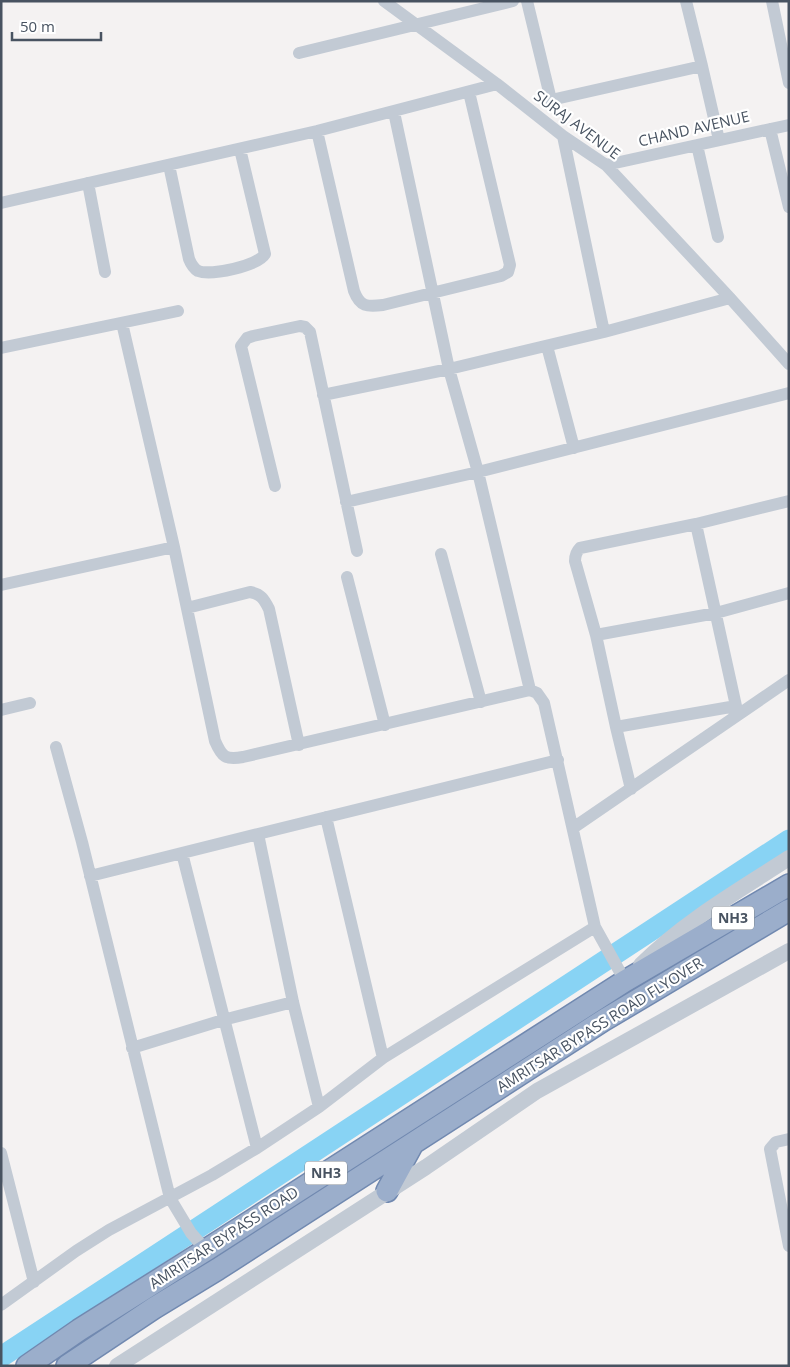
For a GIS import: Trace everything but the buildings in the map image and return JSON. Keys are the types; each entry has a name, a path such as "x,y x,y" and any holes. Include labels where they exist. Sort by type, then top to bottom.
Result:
{"highway":[{"name":"AMRITSAR BYPASS ROAD FLYOVER","path":"625,981 789,885"},
{"name":"AMRITSAR BYPASS ROAD FLYOVER","path":"413,1143 604,1020 789,910"},
{"name":"AMRITSAR BYPASS ROAD","path":"27,1366 78,1330 625,981"},
{"name":"AMRITSAR BYPASS ROAD","path":"67,1366 154,1308 413,1143"},
{"path":"388,1191 413,1143"}],"street":[{"name":"SURAJ AVENUE","path":"384,1 418,24 563,136 606,165 789,364"},
{"path":"299,53 513,1"},
{"path":"527,1 551,100"},
{"path":"686,1 718,140"},
{"path":"772,1 789,83"},
{"path":"536,116 551,100 702,66"},
{"path":"1,203 317,131 497,84"},
{"path":"317,131 354,291 358,301 363,305 373,306 502,276 510,268 507,248 469,92"},
{"path":"394,112 449,369 478,472 530,690"},
{"name":"CHAND AVENUE","path":"606,165 789,125"},
{"path":"770,129 789,207"},
{"path":"563,136 604,332"},
{"path":"697,145 718,237"},
{"path":"169,165 189,259 193,268 200,272 218,272 256,262 262,259 265,254 240,149"},
{"path":"88,183 105,272"},
{"path":"323,395 449,369 547,346 730,298"},
{"path":"1,348 178,311"},
{"path":"122,323 174,547 215,741 220,753 226,758 234,759 299,745 530,690 537,693 544,703 595,927 625,981 655,951 702,914 789,858"},
{"path":"275,486 241,346 243,342 253,336 293,327 305,327 310,332 356,550"},
{"path":"547,346 574,448"},
{"path":"346,502 478,472 789,393"},
{"path":"631,789 596,635 575,561 578,550 588,546 696,524 789,501"},
{"path":"696,524 737,710"},
{"path":"2,581 174,547"},
{"path":"441,554 481,702"},
{"path":"347,577 384,725"},
{"path":"187,608 250,592 259,593 269,609 299,745"},
{"path":"596,635 716,613 789,593"},
{"path":"573,828 631,789 737,710 789,680"},
{"path":"1,710 30,703"},
{"path":"616,728 737,710"},
{"path":"56,747 170,1198 191,1233 206,1250"},
{"path":"90,876 558,760"},
{"path":"326,818 383,1058"},
{"path":"258,834 293,1002 319,1107"},
{"path":"182,853 257,1148"},
{"path":"1,1305 76,1251 109,1230 212,1175 257,1148 319,1107 383,1058 595,927"},
{"path":"117,1366 388,1191 537,1091 789,951"},
{"path":"132,1048 223,1020 293,1002"},
{"path":"788,1240 770,1149 776,1142 789,1139"},
{"path":"1,1153 34,1282"}],"waterway":[{"path":"1,1357 789,840"}]}
